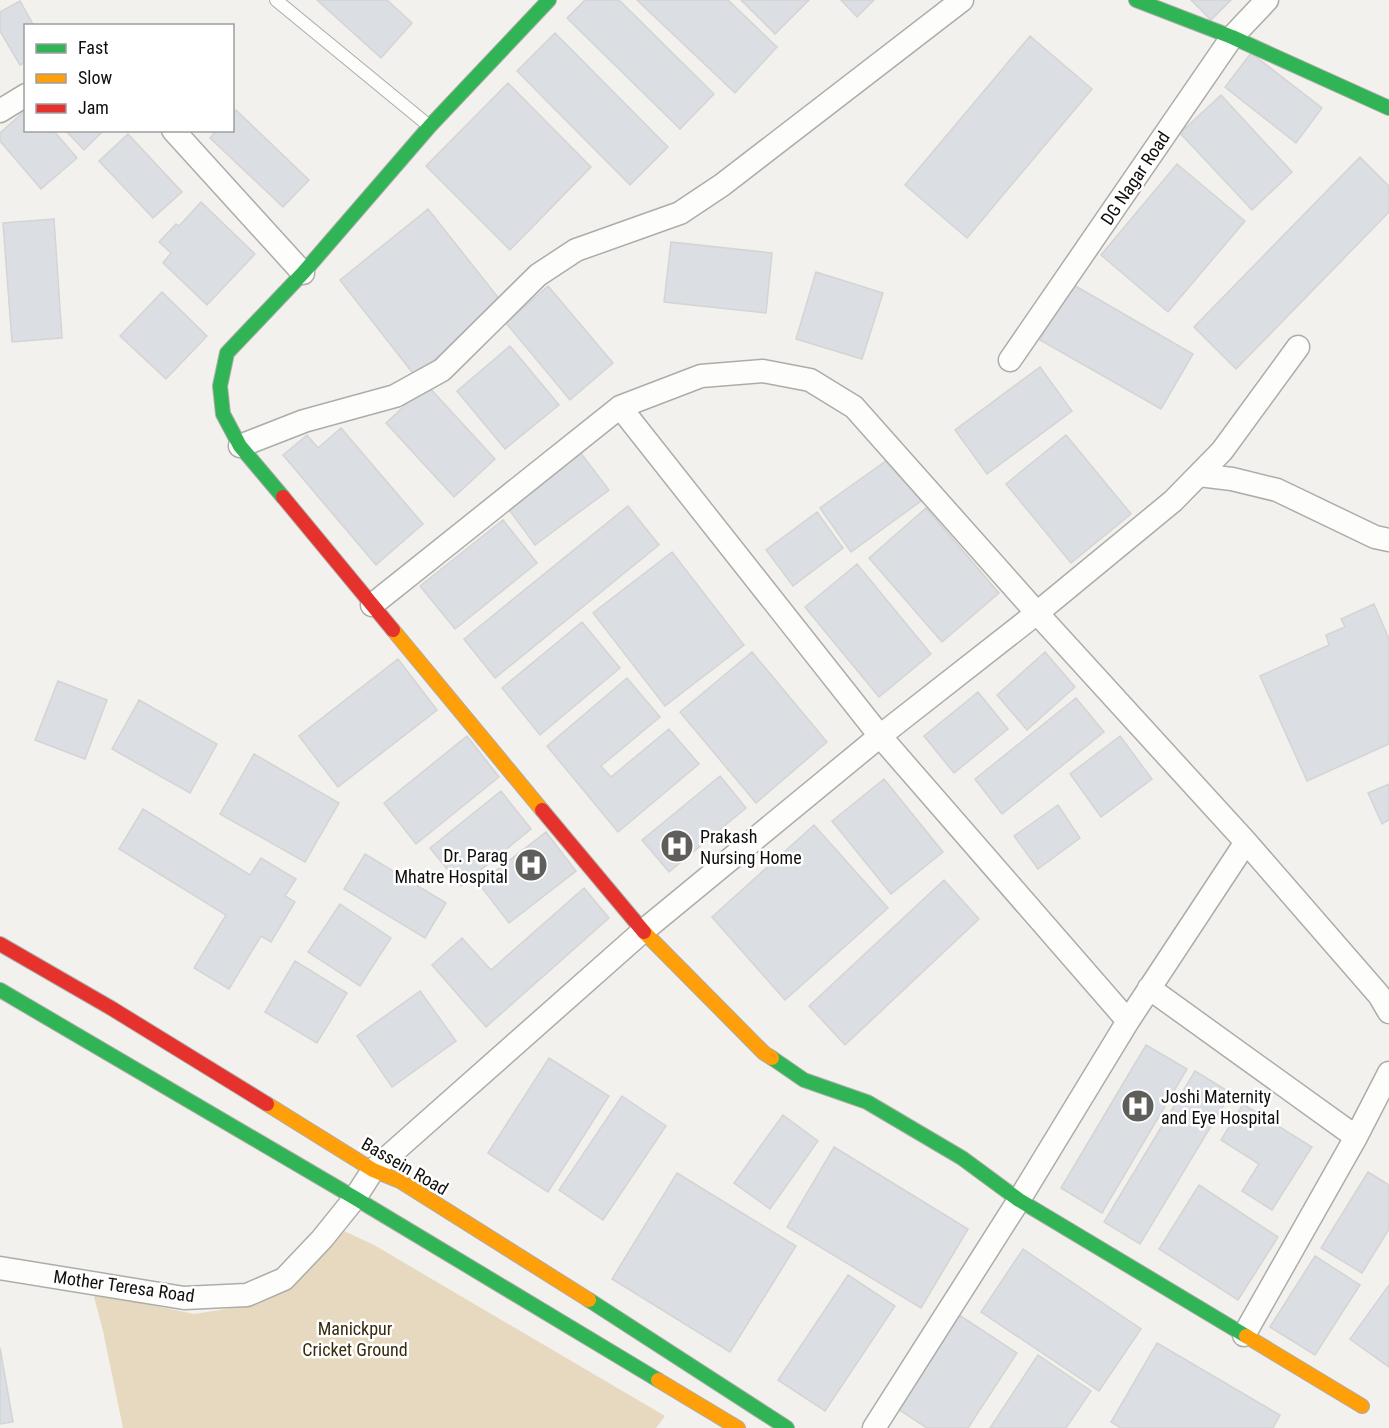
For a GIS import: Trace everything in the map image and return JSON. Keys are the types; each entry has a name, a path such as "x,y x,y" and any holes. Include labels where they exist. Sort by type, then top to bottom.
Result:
{"street":[{"path":"549,0 430,126 303,273 227,354 220,386 223,414 240,446 643,932 764,1053 804,1080 867,1102 963,1158 1020,1200 1362,1406"},
{"path":"240,446 304,421 395,396 442,370 538,275 576,250 680,213 722,185 962,0"},
{"path":"1136,0 1232,37 1389,108"},
{"name":"DG Nagar Road","path":"1010,360 1232,37 1267,0"},
{"path":"0,111 24,96"},
{"path":"175,132 303,273"},
{"name":"Mother Teresa Road","path":"0,1268 184,1298 246,1295 284,1279 322,1239 355,1198 373,1170 643,932 880,736 1037,613 1173,501 1222,451 1298,347"},
{"path":"372,605 620,407 701,376 763,371 810,381 854,408 1246,842 1379,995 1389,1012"},
{"path":"620,407 880,736 1128,1021"},
{"path":"1199,474 1277,490 1375,537 1389,540"},
{"path":"874,1428 1020,1200 1128,1021 1246,842"},
{"name":"Bassein Road","path":"0,944 111,1008 373,1170 400,1181 656,1342 787,1428"},
{"path":"1149,988 1356,1137"},
{"path":"0,990 355,1198 738,1428"},
{"path":"1244,1335 1356,1137 1389,1073"}],"lane":[{"path":"276,0 430,126"}],"green space":[{"name":"Manickpur Cricket Ground","path":"344,1231 374,1245 665,1416 656,1428 123,1428 93,1293 194,1314 251,1305"}],"building":[{"path":"317,0 387,0 412,23 381,58"},
{"path":"585,0 619,0 714,94 680,129 567,18"},
{"path":"637,0 728,0 777,47 735,93"},
{"path":"741,0 809,0 775,34"},
{"path":"841,0 874,0 857,17"},
{"path":"1191,0 1231,0 1211,20"},
{"path":"20,1 33,24 24,24 24,63 20,65 0,31 0,12"},
{"path":"555,33 668,147 630,185 517,71"},
{"path":"1030,36 1092,89 967,238 905,185"},
{"path":"1251,53 1322,108 1296,143 1225,87"},
{"path":"508,83 591,167 510,250 426,166"},
{"path":"1221,95 1292,172 1252,210 1180,133"},
{"path":"236,110 309,180 283,207 210,138 215,132 234,132 234,112"},
{"path":"24,112 24,132 55,132 77,158 41,189 0,141 0,133"},
{"path":"67,132 102,132 84,150"},
{"path":"128,134 182,192 153,218 99,161"},
{"path":"1360,157 1389,186 1389,212 1236,369 1194,327"},
{"path":"1177,164 1245,221 1168,312 1101,255"},
{"path":"201,202 255,254 207,305 163,263 171,253 159,242 176,224 179,226"},
{"path":"428,209 504,305 415,376 340,280"},
{"path":"54,219 62,338 12,342 3,223"},
{"path":"671,242 772,253 766,313 664,302"},
{"path":"816,272 883,293 862,359 796,339"},
{"path":"1072,284 1193,354 1161,409 1040,340"},
{"path":"548,286 613,363 570,400 506,323"},
{"path":"162,292 207,336 166,379 120,336"},
{"path":"510,346 559,405 505,449 457,391"},
{"path":"1040,367 1072,411 987,474 955,430"},
{"path":"427,385 495,459 454,497 386,423"},
{"path":"341,428 423,524 376,565 283,455 307,435 318,448"},
{"path":"1066,435 1131,514 1071,563 1006,484"},
{"path":"580,452 609,490 535,545 507,507"},
{"path":"890,458 921,501 851,552 820,508"},
{"path":"628,506 659,545 495,678 464,639"},
{"path":"926,508 999,593 942,642 869,558"},
{"path":"817,512 843,548 793,586 766,550"},
{"path":"503,520 537,563 455,629 420,586"},
{"path":"672,552 744,645 665,706 593,613"},
{"path":"857,564 931,654 879,697 805,607"},
{"path":"1374,604 1389,639 1389,744 1307,781 1260,676 1329,645 1326,635 1345,627 1341,619"},
{"path":"582,622 620,668 540,735 502,688"},
{"path":"752,652 827,742 756,803 680,712"},
{"path":"1045,652 1075,687 1027,730 997,695"},
{"path":"398,659 437,710 338,787 299,736"},
{"path":"627,678 660,717 601,766 611,777 669,729 699,764 618,832 547,746"},
{"path":"58,681 107,700 85,759 35,740"},
{"path":"978,692 1008,729 954,773 924,736"},
{"path":"1076,698 1104,732 1002,814 975,779"},
{"path":"139,700 217,744 190,793 112,749"},
{"path":"467,736 499,777 416,844 384,803"},
{"path":"1120,736 1152,779 1101,817 1070,774"},
{"path":"254,754 339,803 305,862 220,814"},
{"path":"720,776 746,808 669,872 642,840"},
{"path":"884,779 943,852 891,894 832,821"},
{"path":"1389,784 1389,820 1382,824 1368,793"},
{"path":"501,791 531,829 461,886 430,848"},
{"path":"1058,805 1080,838 1038,869 1014,836"},
{"path":"143,809 250,875 261,858 296,879 285,896 295,902 271,942 261,936 229,989 194,968 226,915 119,849"},
{"path":"814,825 888,908 785,1000 712,917"},
{"path":"546,832 576,871 509,923 479,884"},
{"path":"365,854 446,903 425,938 344,889"},
{"path":"944,880 979,919 845,1045 809,1006"},
{"path":"584,888 609,918 486,1027 432,965 462,938 491,970"},
{"path":"340,904 391,938 360,986 308,952"},
{"path":"295,961 347,993 317,1043 265,1012"},
{"path":"420,991 456,1041 392,1087 357,1036"},
{"path":"1146,1045 1187,1069 1102,1213 1061,1188"},
{"path":"549,1058 609,1096 548,1192 488,1153"},
{"path":"1195,1071 1231,1093 1140,1244 1104,1222"},
{"path":"622,1096 666,1126 603,1220 559,1190"},
{"path":"1243,1104 1312,1147 1272,1210 1242,1191 1259,1164 1221,1140"},
{"path":"783,1115 818,1141 770,1209 734,1183"},
{"path":"834,1147 968,1229 921,1308 787,1227"},
{"path":"1368,1172 1389,1185 1389,1229 1362,1273 1321,1248"},
{"path":"677,1173 796,1246 730,1352 612,1279"},
{"path":"1199,1185 1278,1237 1238,1300 1159,1249"},
{"path":"1023,1249 1141,1329 1099,1391 981,1312"},
{"path":"1315,1256 1360,1285 1315,1355 1270,1327"},
{"path":"848,1275 895,1306 825,1411 778,1380"},
{"path":"1389,1285 1389,1367 1350,1339"},
{"path":"959,1315 1017,1353 968,1428 927,1428 898,1409"},
{"path":"1157,1343 1280,1415 1273,1428 1121,1428 1111,1422"},
{"path":"0,1348 13,1422 0,1424"},
{"path":"1038,1355 1091,1391 1066,1428 990,1428"}],"traffic: fast":[{"path":"283,497 240,446 223,414 220,386 227,353 303,273 430,126 549,0"},
{"path":"1136,0 1232,37 1389,108"},
{"path":"0,990 355,1198 658,1380"},
{"path":"772,1058 804,1080 867,1102 962,1158 1019,1200 1246,1336"},
{"path":"589,1300 787,1428"}],"traffic: slow":[{"path":"393,630 542,810"},
{"path":"644,932 764,1053 772,1058"},
{"path":"267,1104 373,1170 400,1181 589,1300"},
{"path":"1246,1336 1362,1406"},
{"path":"658,1380 738,1428"}],"traffic: jam":[{"path":"283,497 393,630"},
{"path":"542,810 644,932"},
{"path":"0,944 111,1008 267,1104"}],"place":[{"name":"Prakash Nursing Home","path":"677,846"},
{"name":"Dr. Parag Mhatre Hospital","path":"531,865"},
{"name":"Joshi Maternity and Eye Hospital","path":"1138,1106"}]}
